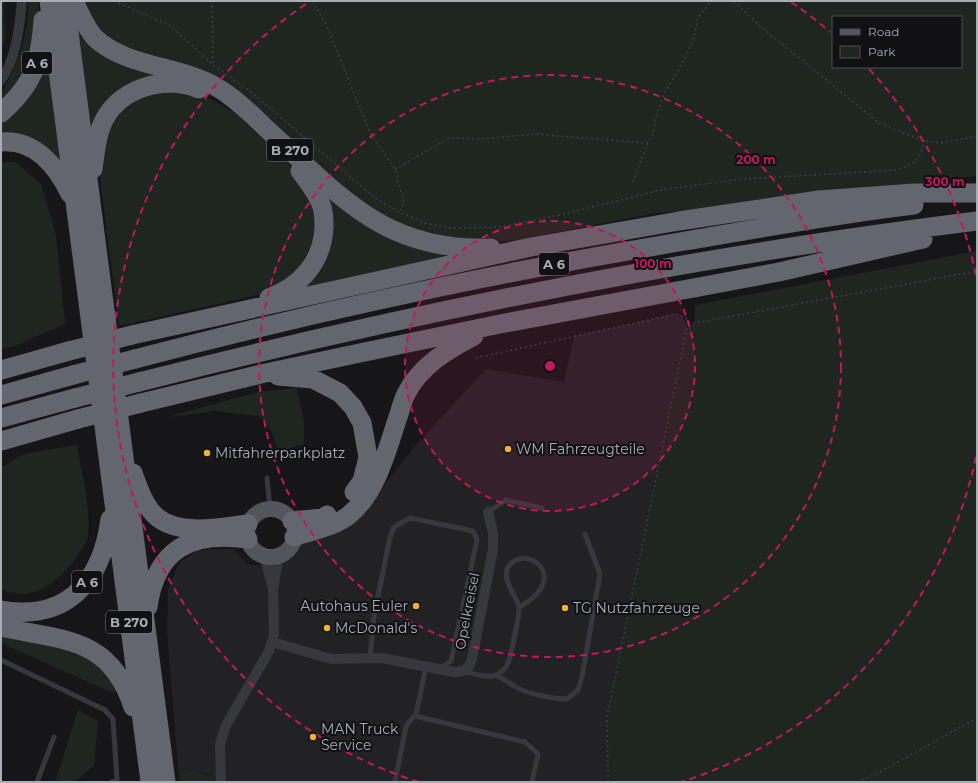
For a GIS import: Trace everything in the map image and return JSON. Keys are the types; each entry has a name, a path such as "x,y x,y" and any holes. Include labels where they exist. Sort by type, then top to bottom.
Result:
{"highway":[{"name":"A 6","path":"1,113 17,99 34,71 41,45 45,1"},
{"name":"B 270","path":"49,1 123,444 166,782"},
{"name":"B 270","path":"65,1 83,203 112,492 150,782"},
{"name":"B 270","path":"74,1 84,22 95,37 104,45 122,55 201,79 217,87 239,102 346,202 380,225 399,234 428,243 456,247 531,247"},
{"path":"83,203 93,170 101,127 113,108 134,90 153,84 172,84 194,88 214,96 233,108 299,170 314,190 323,208 323,240 318,258 311,269 300,280 276,296 218,316"},
{"name":"B 270","path":"1,142 15,143 39,152 53,165 83,203"},
{"path":"4,368 132,334 531,247 819,200 914,193 977,193"},
{"name":"A 6","path":"1,395 237,332 389,297 580,259 859,212 977,198"},
{"name":"A 6","path":"261,374 500,324 779,272 929,237 973,222"},
{"name":"A 6","path":"1,418 265,350 398,319 631,274 873,234 973,222"},
{"name":"A 6","path":"293,529 323,529 347,517 363,502 382,465 406,394 423,370 450,348 500,324"},
{"path":"1,441 78,419 261,374 313,379 340,393 353,407 362,423 368,457 362,481 341,508 322,518 293,529"},
{"path":"1,446 33,432"},
{"path":"123,444 133,474 144,498 158,517 178,526 187,528 248,531"},
{"name":"A 6","path":"1,610 30,613 65,601 80,590 93,576 101,560 108,529 112,492"},
{"path":"146,630 149,605 155,578 171,554 184,544 200,539 232,537 248,531"},
{"name":"B 270","path":"1,627 60,638 81,645 96,652 109,663 118,674 126,688 146,752"}],"main road":[{"path":"270,508 279,510 286,514 293,529 291,545 271,555 257,552 248,531 254,516 261,510 270,508"}],"street":[{"path":"1,80 10,68 19,30 22,1"},
{"name":"Opelkreisel","path":"272,642 331,659 382,658 438,670 463,672 469,666 472,659 494,549 493,533 488,512"},
{"path":"221,782 220,745 225,727 269,651 272,642 274,620 271,555"},
{"path":"271,555 273,589"}],"lane":[{"path":"268,478 270,508"},
{"name":"Opelkreisel","path":"488,512 506,500 542,508"},
{"path":"370,658 374,616 390,537 394,527 410,518 473,532 477,540 451,661 438,670"},
{"path":"463,672 485,676 496,675 510,682 519,689 560,699 567,699 578,690 582,677 600,574 585,534"},
{"path":"496,675 507,666 520,607 507,581 507,572 512,564 517,560 524,558 534,561 540,566 544,573 544,582 533,598 520,607"},
{"path":"1,660 105,710 113,719 117,780 111,782"},
{"path":"395,782 406,726 415,716 426,667"},
{"path":"415,716 525,742 538,754 532,782"},
{"path":"37,782 54,737"}],"path":[{"path":"114,1 171,26 213,65 250,92 368,193 400,212 425,223 451,228 499,227 559,215 666,189 742,179 897,170 907,167 918,160 924,141"},
{"path":"212,1 213,65"},
{"path":"312,1 327,26 370,133 395,169 404,202 400,212"},
{"path":"633,182 653,134 656,117 665,91 680,70 694,38 698,17 712,1"},
{"path":"734,1 760,26 879,123 924,141 944,143 977,136"},
{"path":"395,169 450,138 481,139 534,134 648,143"},
{"path":"608,782 607,717 687,327 691,325 977,271"},
{"path":"476,358 676,314 686,318 691,325"},
{"path":"856,782 876,774 977,718"}],"shaded area":[{"path":"676,314 684,319 687,327 607,717 608,782 214,782 213,775 178,767 167,633 168,590 178,565 196,550 234,549 248,565 280,565 301,543 363,512 415,446 486,369 564,382 574,336"}],"green space":[{"path":"1,1 4,1 5,41 1,48"},
{"path":"28,1 38,1 39,30 36,53 27,72 1,109 2,92 13,71 25,37 28,19"},
{"path":"81,1 977,1 977,176 718,208 657,213 516,240 456,243 382,220 242,99 151,60 98,33"},
{"path":"74,14 160,73 90,135"},
{"path":"47,42 65,175 1,135 1,123 14,109"},
{"path":"157,89 204,95 236,114 280,155 298,174 315,204 315,239 302,269 266,293 119,326 102,192 100,168 101,157 106,135 120,112 141,96"},
{"path":"1,162 16,162 41,184 56,235 65,324 12,347 1,348"},
{"path":"326,196 466,253 304,289 309,283"},
{"path":"977,251 977,782 608,782 607,717 687,327 695,324 695,305"},
{"path":"297,388 304,423 304,444 278,452 271,430 259,416 215,411 163,418 258,392"},
{"path":"77,445 87,502 89,525 87,541 65,572 46,587 24,594 13,593 1,589 1,468 23,454"},
{"path":"1,631 86,654 117,683 115,694 1,643"},
{"path":"78,710 98,721 94,765 75,782 55,782"},
{"path":"178,767 213,776 214,782 180,782"}],"place":[{"name":"WM Fahrzeugteile","path":"508,449"},
{"name":"Mitfahrerparkplatz","path":"207,453"},
{"name":"Autohaus Euler","path":"416,606"},
{"name":"TG Nutzfahrzeuge","path":"565,608"},
{"name":"McDonald's","path":"327,628"},
{"name":"MAN Truck Service","path":"313,737"}]}
